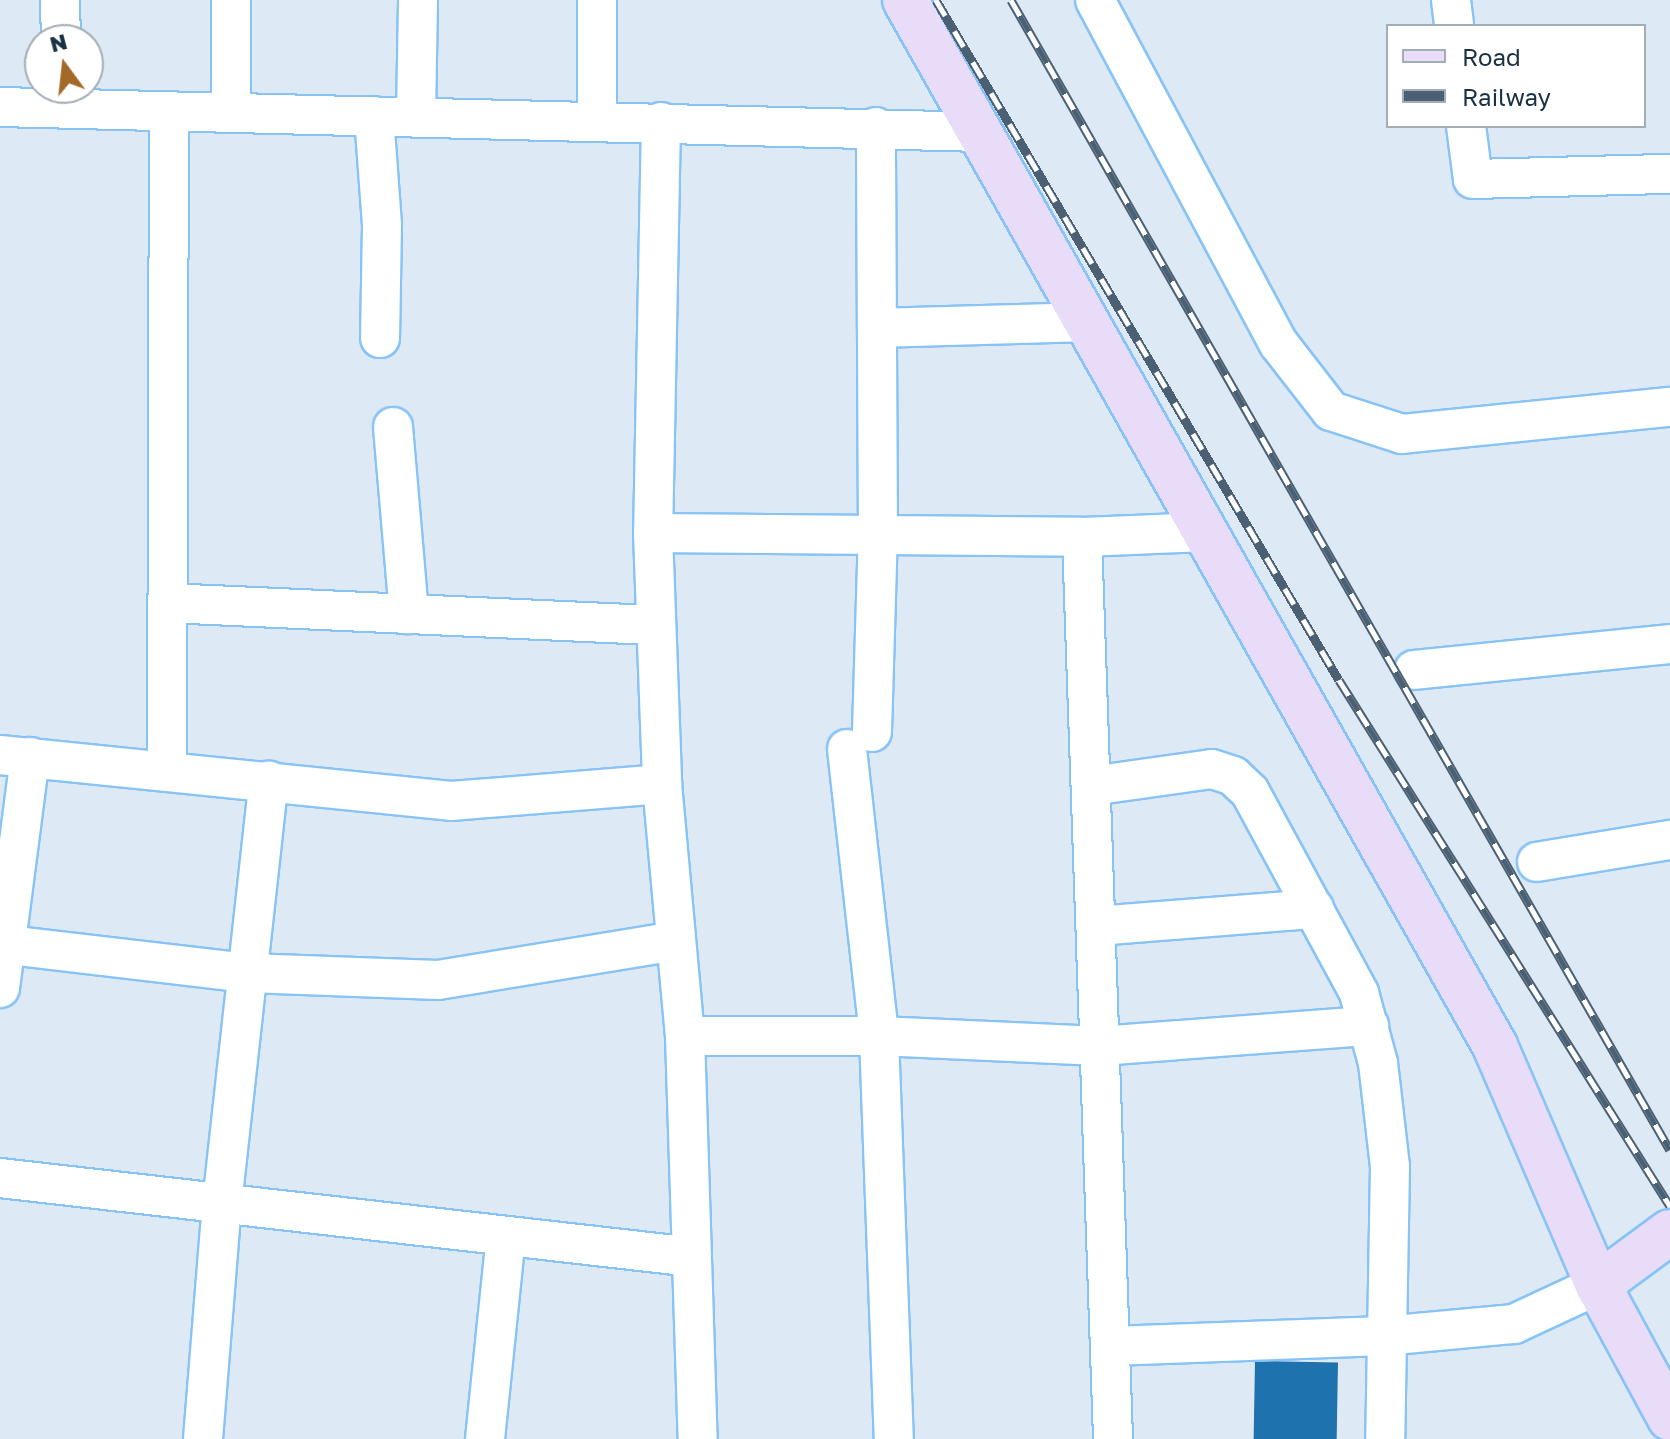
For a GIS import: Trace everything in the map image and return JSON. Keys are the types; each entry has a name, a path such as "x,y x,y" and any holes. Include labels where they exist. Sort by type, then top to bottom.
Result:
{"street":[{"path":"60,0 61,24"},
{"path":"231,0 231,112"},
{"path":"416,116 418,0"},
{"path":"597,0 597,121"},
{"path":"905,0 1495,1046 1598,1285 1670,1418"},
{"path":"1095,0 1279,344 1331,411 1402,434 1670,407"},
{"path":"1451,0 1454,24"},
{"path":"104,103 169,111 982,132"},
{"path":"0,107 24,104"},
{"path":"167,770 169,111"},
{"path":"374,116 382,225 380,338"},
{"path":"661,122 653,533 662,784 685,1036 698,1439"},
{"path":"876,127 878,535 860,741 879,1036 894,1439"},
{"path":"1466,128 1473,179 1670,174"},
{"path":"877,328 1088,322"},
{"path":"393,427 409,614"},
{"path":"653,533 1082,537 1207,532"},
{"path":"1082,537 1113,1439"},
{"path":"167,603 656,625"},
{"path":"1414,670 1670,644"},
{"path":"0,988 15,756 451,801 662,784"},
{"path":"1091,786 1212,769 1233,776 1250,792 1359,993 1369,1026 1390,1166 1384,1336 1385,1439"},
{"path":"203,1439 222,1204 269,781"},
{"path":"1537,862 1670,840"},
{"path":"1096,926 1314,909"},
{"path":"3,945 248,973 438,980 676,941"},
{"path":"685,1036 879,1036 1100,1046 1369,1026"},
{"path":"0,1178 692,1257"},
{"path":"1111,1346 1384,1336 1514,1324 1598,1285 1670,1232"},
{"path":"485,1439 506,1236"}],"building":[{"path":"1255,1361 1338,1362 1337,1439 1254,1439"}],"railway":[{"path":"936,0 1339,680 1670,1206"},
{"path":"1011,0 1670,1150"}]}
